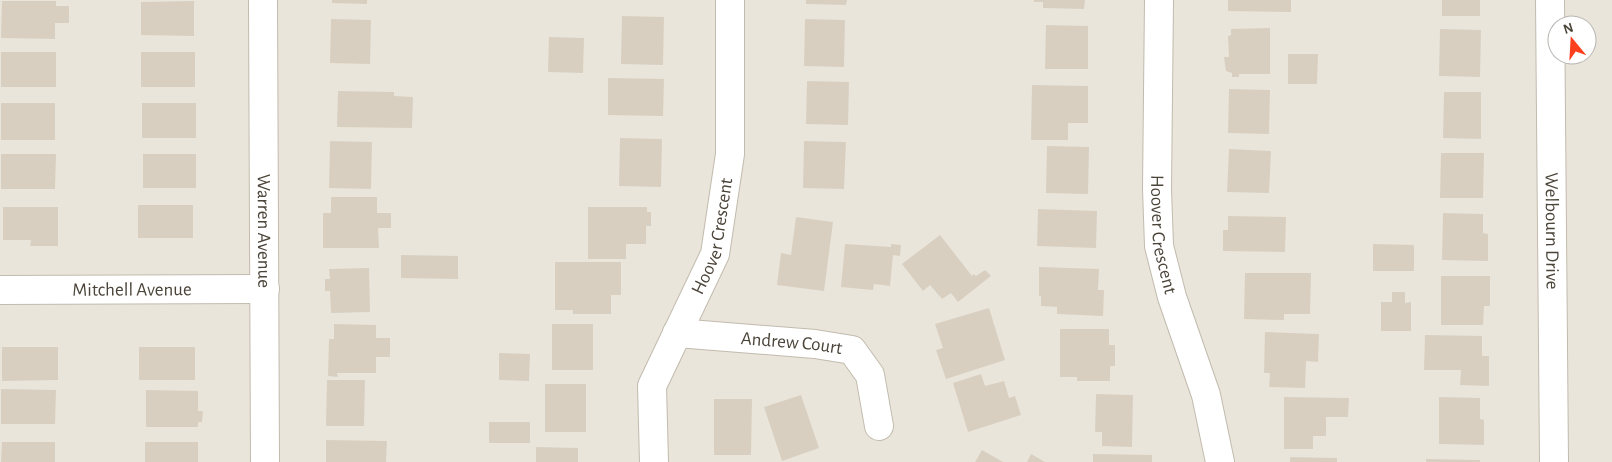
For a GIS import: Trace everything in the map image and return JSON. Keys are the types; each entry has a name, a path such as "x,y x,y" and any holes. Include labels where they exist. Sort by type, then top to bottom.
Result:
{"street":[{"name":"Warren Avenue","path":"263,0 265,462"},
{"name":"Hoover Crescent","path":"654,462 652,386 715,254 730,154 730,0"},
{"name":"Hoover Crescent","path":"1159,0 1157,188 1159,246 1172,297 1206,395 1220,462"},
{"name":"Welbourn Drive","path":"1550,0 1554,462"},
{"name":"Mitchell Avenue","path":"0,290 264,289"},
{"name":"Andrew Court","path":"677,333 815,344 852,350 870,375 879,426"}],"shaded area":[{"path":"0,0 1612,0 1612,462 0,462"}],"building":[{"path":"332,0 367,0 367,4 332,3"},
{"path":"806,0 847,0 846,5 806,4"},
{"path":"1034,0 1085,0 1084,9 1043,8 1043,2 1034,2"},
{"path":"1228,0 1291,0 1291,12 1228,11"},
{"path":"1442,0 1480,0 1480,16 1442,16"},
{"path":"2,1 56,1 56,6 69,6 69,23 55,23 55,39 1,38"},
{"path":"194,1 194,36 141,35 141,2"},
{"path":"622,16 664,17 663,65 621,64"},
{"path":"331,19 371,20 370,64 330,63"},
{"path":"805,19 845,20 844,67 804,66"},
{"path":"1046,25 1088,26 1088,69 1045,69"},
{"path":"1270,28 1270,74 1239,74 1239,77 1232,77 1232,73 1226,71 1224,57 1229,57 1228,36 1231,35 1231,29"},
{"path":"1440,29 1481,30 1480,77 1439,76"},
{"path":"549,37 584,38 583,73 548,72"},
{"path":"1,52 56,52 56,87 1,87"},
{"path":"141,52 195,52 195,87 141,87"},
{"path":"1288,54 1318,54 1317,84 1288,84"},
{"path":"608,78 664,79 663,116 608,115"},
{"path":"807,81 849,82 848,125 806,124"},
{"path":"1032,85 1088,86 1088,123 1068,123 1068,140 1031,140"},
{"path":"1229,89 1270,90 1269,134 1228,133"},
{"path":"338,91 394,92 394,96 413,97 412,128 337,127"},
{"path":"1444,92 1481,92 1481,139 1443,138"},
{"path":"1,103 55,103 55,140 1,140"},
{"path":"142,103 196,103 196,138 142,138"},
{"path":"620,138 662,139 661,187 619,186"},
{"path":"330,141 372,142 371,189 329,188"},
{"path":"804,141 846,142 844,189 803,188"},
{"path":"1047,146 1089,147 1088,194 1046,193"},
{"path":"1229,149 1271,151 1269,193 1227,192"},
{"path":"1441,153 1484,153 1483,198 1440,198"},
{"path":"1,154 56,154 55,189 1,189"},
{"path":"143,154 196,154 196,188 143,188"},
{"path":"331,197 377,197 377,213 391,213 391,228 378,228 379,248 323,248 323,213 331,213"},
{"path":"138,205 193,205 193,238 138,238"},
{"path":"3,207 58,207 58,246 30,246 31,240 3,240"},
{"path":"588,207 647,207 647,212 651,212 651,226 646,226 646,244 626,244 626,259 588,259"},
{"path":"1038,209 1097,211 1096,248 1037,246"},
{"path":"1443,213 1483,214 1483,233 1488,234 1488,261 1442,260"},
{"path":"1228,216 1286,217 1285,252 1223,251 1223,230 1228,230"},
{"path":"796,217 833,222 824,291 777,285 781,253 791,255"},
{"path":"940,235 972,276 974,274 976,276 985,270 991,276 958,302 951,293 942,299 930,285 923,291 902,264"},
{"path":"845,244 891,247 891,244 901,245 900,256 893,255 890,286 874,284 873,290 841,287"},
{"path":"1373,244 1414,245 1414,271 1373,271"},
{"path":"401,255 458,256 458,279 401,278"},
{"path":"555,262 621,262 621,295 611,295 611,314 573,314 573,310 555,310"},
{"path":"1039,267 1099,269 1098,290 1104,290 1103,316 1057,314 1057,307 1041,306"},
{"path":"369,268 370,312 331,313 330,291 325,291 325,279 330,279 329,269"},
{"path":"1245,273 1311,273 1310,314 1284,314 1284,320 1244,319"},
{"path":"1441,276 1490,276 1490,306 1484,306 1483,325 1441,325"},
{"path":"1392,292 1405,292 1405,303 1411,302 1411,331 1381,331 1381,302 1392,302"},
{"path":"989,308 1005,360 946,379 936,350 943,348 935,324"},
{"path":"334,324 376,325 376,338 390,338 390,357 376,357 376,373 337,373 338,377 328,376 329,339 334,339"},
{"path":"552,324 593,324 593,370 552,370"},
{"path":"1060,329 1109,329 1109,345 1115,345 1115,366 1110,366 1110,381 1077,381 1077,377 1060,377"},
{"path":"1265,332 1319,334 1318,362 1306,361 1305,388 1269,387 1270,373 1264,373"},
{"path":"1425,335 1482,336 1482,356 1489,356 1489,386 1460,385 1461,370 1424,370"},
{"path":"2,347 58,347 58,380 2,381"},
{"path":"139,347 195,347 195,380 139,380"},
{"path":"499,353 530,354 529,381 499,380"},
{"path":"981,374 985,386 1004,381 1009,398 1015,396 1021,415 968,432 953,383"},
{"path":"327,380 365,380 364,426 326,426"},
{"path":"545,384 586,384 586,432 545,432"},
{"path":"1,389 56,390 55,424 1,424"},
{"path":"146,390 198,391 198,411 203,411 202,422 198,422 198,427 146,427"},
{"path":"1096,394 1133,395 1132,447 1102,446 1102,432 1095,432"},
{"path":"801,395 819,448 782,461 764,407"},
{"path":"1284,397 1349,398 1348,417 1326,417 1326,436 1313,436 1313,449 1284,449"},
{"path":"1439,397 1480,398 1480,419 1484,420 1484,445 1439,444"},
{"path":"714,399 752,399 751,455 714,455"},
{"path":"489,422 530,422 530,443 489,443"},
{"path":"326,440 387,441 386,462 326,462"},
{"path":"2,442 55,442 55,462 1,462"},
{"path":"145,442 198,442 198,462 145,462"},
{"path":"536,447 578,448 578,462 536,462"},
{"path":"982,450 1003,462 975,462"},
{"path":"1031,454 1045,462 1027,462"},
{"path":"1093,454 1152,455 1152,462 1093,462"},
{"path":"1290,457 1337,458 1337,462 1290,462"},
{"path":"1426,459 1480,460 1480,462 1426,462"}]}
